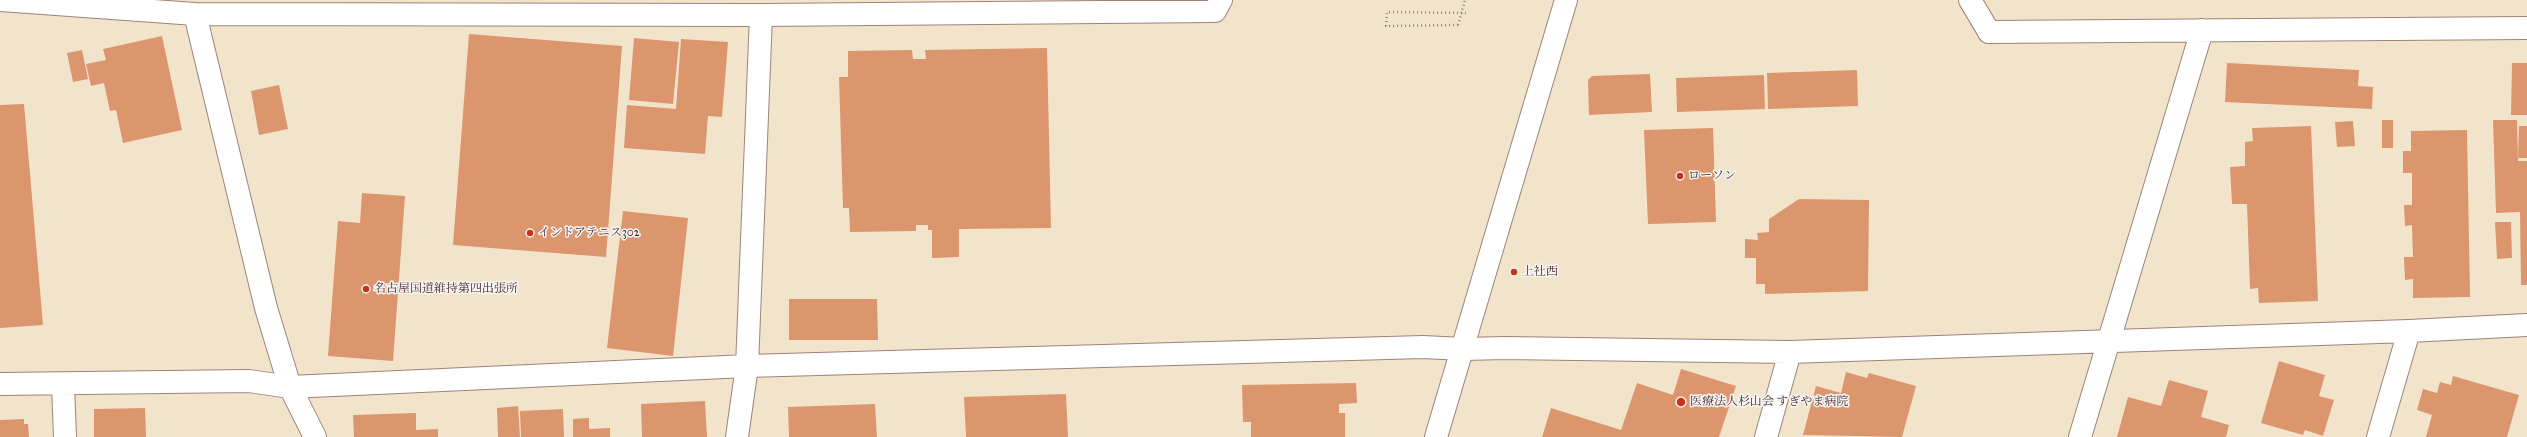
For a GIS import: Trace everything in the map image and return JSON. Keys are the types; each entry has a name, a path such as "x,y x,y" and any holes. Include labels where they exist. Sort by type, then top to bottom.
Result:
{"main road":[{"path":"0,0 195,14 761,15 1215,11 1221,0"},
{"path":"1436,437 1566,0"},
{"path":"1970,0 1989,32 2527,28"},
{"path":"195,14 266,308 290,387 315,437"},
{"path":"737,437 747,366 761,15"},
{"path":"2080,437 2107,342 2202,30"},
{"path":"0,384 249,381 290,387 747,366 1423,347 1462,349 1505,348 1790,352 2409,331 2527,325"},
{"path":"2378,437 2409,331"},
{"path":"1766,437 1790,352"},
{"path":"63,384 65,437"}],"path":[{"path":"1466,0 1458,25 1386,26 1387,12 1468,13"}],"building":[{"path":"469,34 622,46 606,257 453,245"},
{"path":"162,36 182,130 123,143 116,110 110,111 104,83 91,86 86,64 106,60 103,49"},
{"path":"634,38 679,42 673,104 629,100"},
{"path":"681,39 728,42 722,117 708,116 705,154 624,148 627,105 676,109"},
{"path":"1047,48 1051,228 959,229 959,257 932,258 932,230 928,230 928,225 916,225 916,231 850,232 849,208 843,208 839,77 848,77 848,51 912,50 913,59 926,59 925,50"},
{"path":"82,50 88,79 73,82 67,53"},
{"path":"2227,63 2359,70 2358,86 2373,87 2372,109 2225,102"},
{"path":"2512,63 2527,63 2527,115 2511,115"},
{"path":"1857,70 1858,106 1768,109 1767,73"},
{"path":"1650,74 1652,112 1589,115 1588,80 1592,76"},
{"path":"1764,75 1765,109 1677,112 1676,78"},
{"path":"279,85 288,129 259,135 251,91"},
{"path":"24,104 43,325 0,328 0,105"},
{"path":"2382,120 2393,120 2393,148 2382,148"},
{"path":"2493,120 2517,120 2518,161 2527,161 2527,285 2521,285 2520,212 2496,213"},
{"path":"2353,121 2355,146 2337,147 2335,122"},
{"path":"2311,126 2318,301 2259,303 2258,288 2250,289 2247,204 2232,204 2230,167 2245,166 2245,142 2253,141 2252,128"},
{"path":"2519,126 2527,126 2527,158 2518,158"},
{"name":"ローソン","path":"1713,128 1716,222 1648,224 1644,130"},
{"path":"2467,130 2470,297 2413,298 2413,279 2405,280 2404,257 2413,257 2412,225 2405,226 2404,205 2412,205 2412,173 2403,173 2403,151 2411,151 2411,131"},
{"name":"名古屋国道維持第四出張所","path":"362,193 405,196 393,361 328,356 338,221 360,223"},
{"path":"1799,199 1869,200 1868,291 1765,294 1765,284 1756,284 1756,258 1745,258 1745,239 1758,240 1757,233 1769,232 1769,219"},
{"path":"623,211 688,218 673,356 607,348"},
{"path":"2495,222 2511,222 2512,258 2497,259"},
{"path":"789,299 877,299 878,340 789,340"},
{"path":"2279,361 2325,375 2319,396 2334,400 2323,436 2305,430 2303,435 2261,423"},
{"name":"医療法人杉山会 すぎやま病院","path":"1681,369 1736,386 1719,437 1542,437 1551,408 1621,430 1637,383 1673,395"},
{"path":"1846,372 1867,378 1869,373 1916,386 1902,437 1803,435 1816,386 1841,393"},
{"path":"2453,376 2519,395 2507,437 2426,437 2432,415 2417,410 2423,389 2437,393 2440,382 2451,385"},
{"path":"2169,380 2208,391 2201,417 2229,425 2226,437 2117,437 2128,397 2161,406"},
{"path":"1356,383 1357,403 1339,404 1339,413 1345,413 1345,437 1251,437 1251,422 1243,422 1242,385"},
{"path":"1066,394 1068,437 966,437 964,397"},
{"path":"705,401 707,437 642,437 641,404"},
{"path":"875,404 877,437 789,437 788,407"},
{"path":"518,406 520,437 498,437 497,408"},
{"path":"145,408 146,437 94,437 94,409"},
{"path":"563,409 564,437 521,437 520,411"},
{"path":"416,413 416,430 438,429 438,437 354,437 353,415"},
{"path":"589,418 589,429 610,428 610,437 573,437 573,419"},
{"path":"24,419 24,424 28,424 29,437 0,437 0,420"}],"place":[{"name":"ローソン","path":"1680,176"},
{"name":"インドアテニス302","path":"530,233"},
{"name":"上社西","path":"1514,272"},
{"name":"名古屋国道維持第四出張所","path":"366,289"},
{"name":"医療法人杉山会 すぎやま病院","path":"1681,402"}]}
